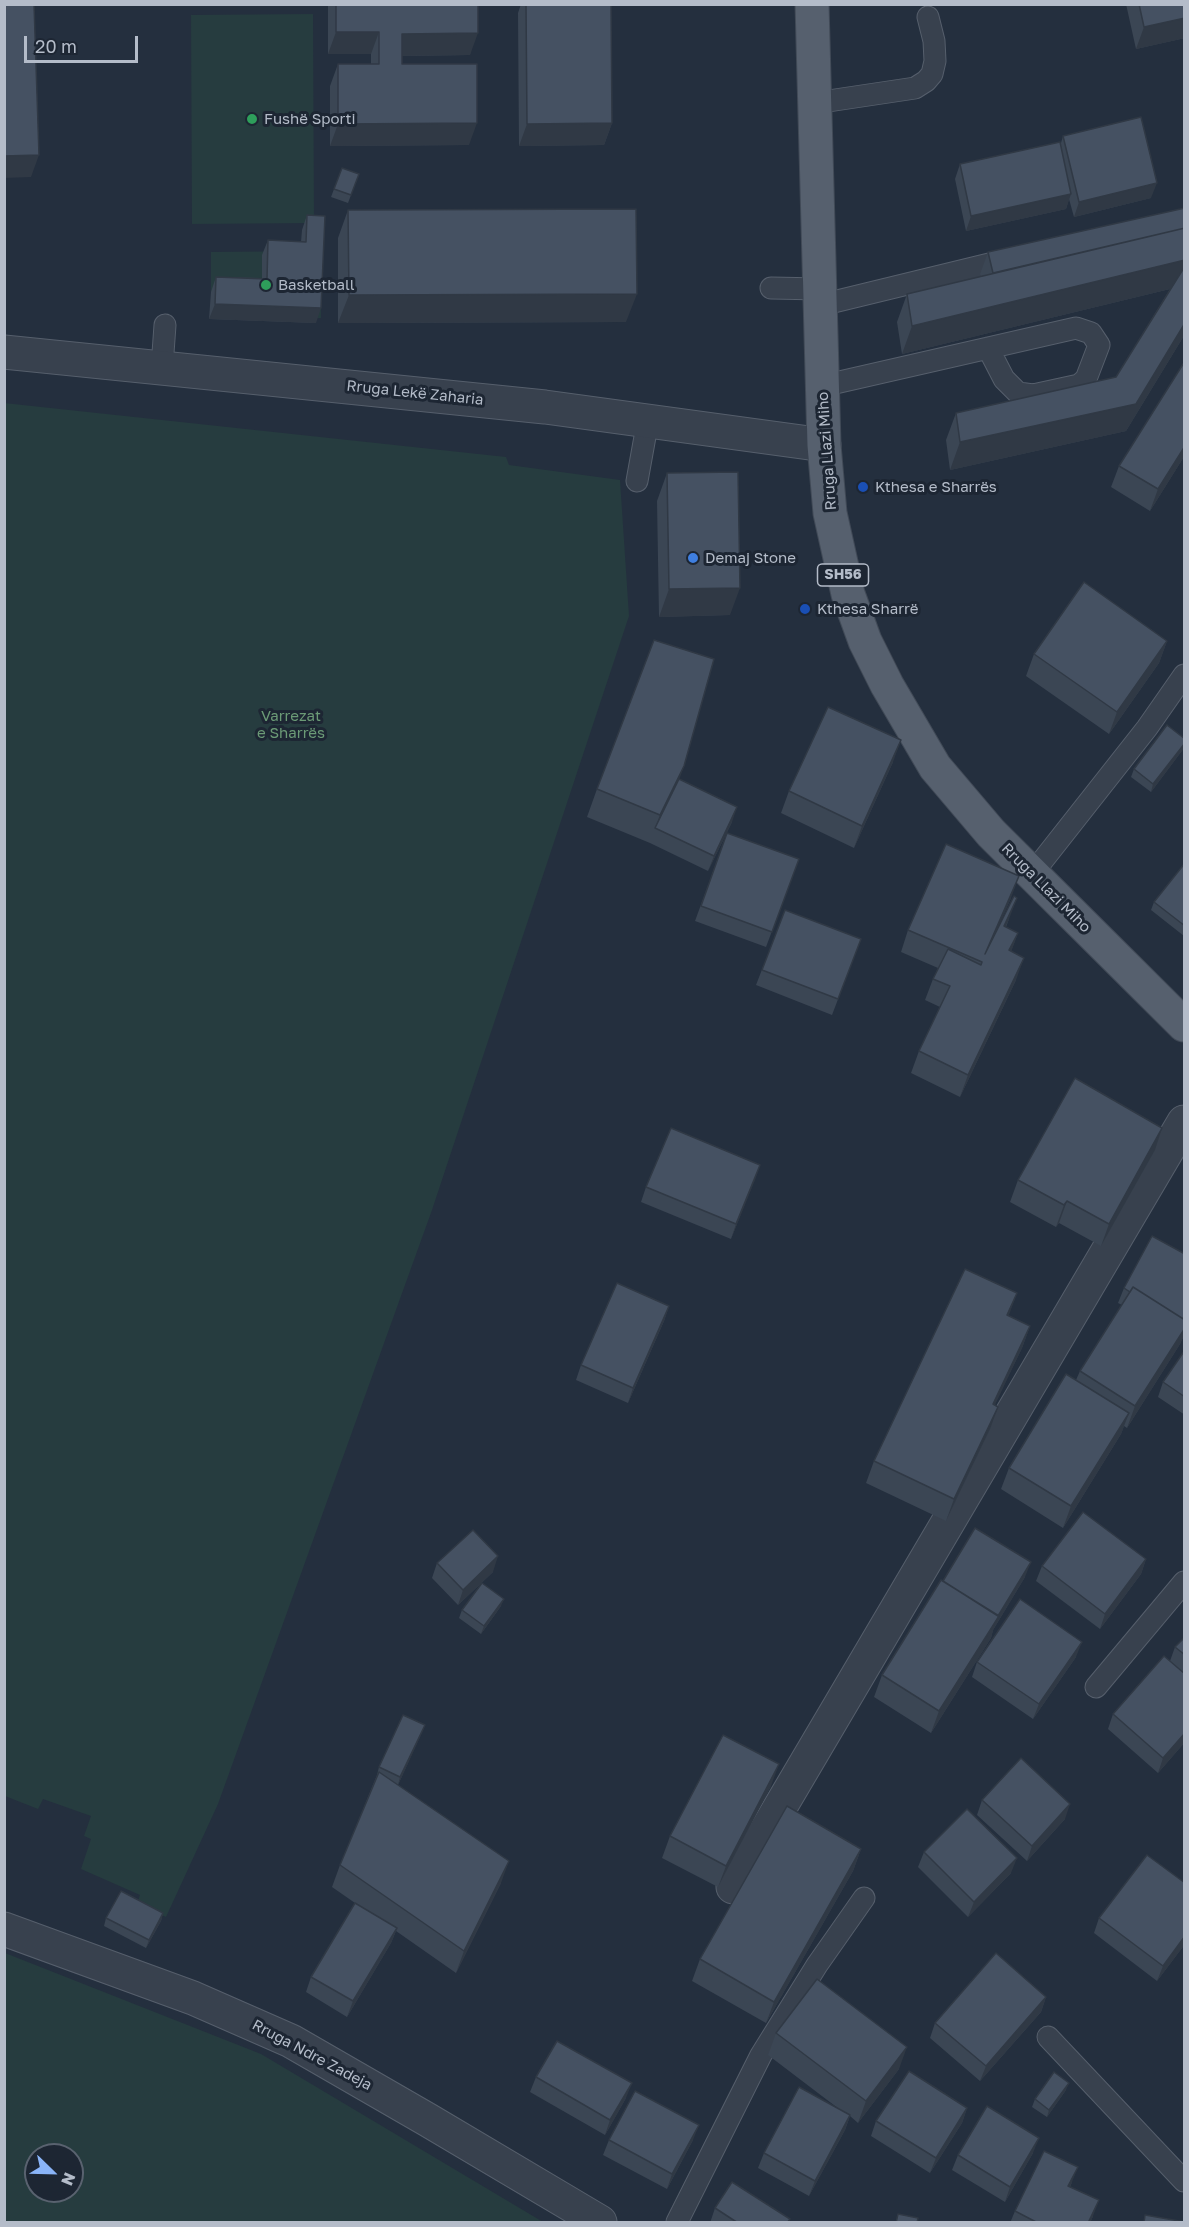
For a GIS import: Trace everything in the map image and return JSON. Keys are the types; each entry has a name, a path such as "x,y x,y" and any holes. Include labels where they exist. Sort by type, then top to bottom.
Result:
{"main road":[{"name":"Rruga Llazi Miho","path":"812,4 824,445 830,513 848,594 869,650 935,767 991,833 1181,1015"}],"street":[{"name":"Rruga Lekë Zaharia","path":"4,352 545,406 824,445"},
{"path":"733,1887 1185,1122"},
{"name":"Rruga Ndre Zadeja","path":"4,1929 193,1998 291,2042 428,2120 600,2223"}],"lane":[{"path":"815,103 915,88 926,81 932,74 935,61 934,41 928,17"},
{"path":"771,288 821,297 1030,253"},
{"path":"162,367 165,325"},
{"path":"822,386 988,348 1076,328 1091,333 1099,345 1086,379 1079,385 1033,395 1018,393 1004,379 988,348"},
{"path":"637,481 648,420"},
{"path":"1032,874 1147,728 1185,675"},
{"path":"1096,1687 1185,1582"},
{"path":"677,2223 761,2055 817,1965 864,1898"},
{"path":"1048,2037 1185,2181"}],"green space":[{"name":"Fushë Sporti","path":"313,14 314,223 192,224 191,15"},
{"name":"Basketball","path":"320,251 321,318 211,318 211,252"},
{"name":"Varrezat e Sharrës","path":"4,403 506,457 509,465 620,480 629,616 432,1210 218,1804 166,1917 137,1904 140,1895 81,1869 91,1839 84,1836 91,1816 43,1799 38,1809 5,1796"},
{"path":"5,1953 261,2054 543,2222 5,2222"}],"building":[{"path":"4,4 34,4 39,155 4,156"},
{"path":"336,4 478,4 478,33 402,34 402,64 477,64 477,123 338,124 338,64 379,64 379,32 336,32"},
{"path":"526,4 611,4 612,123 527,124"},
{"path":"1139,4 1185,4 1185,18 1144,27"},
{"path":"1141,117 1157,183 1079,202 1063,136"},
{"path":"1060,142 1071,194 971,216 960,164"},
{"path":"342,168 359,174 351,195 334,189"},
{"path":"1185,208 1185,228 993,273 988,252"},
{"path":"636,209 637,294 349,295 348,210"},
{"path":"307,215 325,216 321,308 215,304 216,277 267,279 268,240 306,242"},
{"path":"1185,228 1185,260 912,326 907,294"},
{"path":"1185,266 1185,323 1136,404 960,442 956,413 1116,377"},
{"path":"1185,361 1185,446 1158,489 1119,466"},
{"name":"Demaj Stone","path":"738,472 740,588 669,589 667,473"},
{"path":"1084,582 1167,641 1117,712 1034,654"},
{"path":"654,640 714,659 684,766 660,815 597,789"},
{"path":"828,707 901,740 862,826 789,791"},
{"path":"1167,725 1185,739 1185,743 1153,784 1134,769"},
{"path":"679,779 737,807 714,856 655,828"},
{"path":"727,833 799,859 772,932 701,906"},
{"path":"946,844 1019,876 985,954 1014,896 1017,898 1004,926 1018,933 1009,950 1024,958 968,1075 919,1051 950,986 933,979 948,949 981,965 982,962 908,930"},
{"path":"1185,863 1185,926 1154,902"},
{"path":"785,910 861,939 838,999 762,970"},
{"path":"1075,1078 1162,1128 1109,1224 1067,1201 1064,1205 1018,1180"},
{"path":"671,1128 760,1165 736,1224 646,1187"},
{"path":"1152,1236 1185,1254 1185,1320 1133,1287 1130,1292 1124,1288"},
{"path":"965,1269 1017,1293 1007,1315 1030,1326 993,1404 998,1407 954,1499 874,1461"},
{"path":"617,1283 669,1306 633,1388 581,1365"},
{"path":"1133,1287 1185,1320 1185,1328 1135,1406 1080,1371"},
{"path":"1185,1350 1185,1397 1163,1382"},
{"path":"1066,1374 1129,1413 1071,1506 1009,1468"},
{"path":"1083,1512 1146,1559 1105,1614 1042,1566"},
{"path":"975,1528 1031,1562 998,1616 943,1581"},
{"path":"473,1530 498,1556 463,1590 437,1563"},
{"path":"941,1580 999,1616 939,1711 882,1675"},
{"path":"482,1583 504,1599 484,1626 462,1610"},
{"path":"1020,1599 1082,1642 1039,1704 977,1662"},
{"path":"1185,1637 1185,1655 1175,1647"},
{"path":"1164,1656 1185,1674 1185,1733 1163,1758 1113,1714"},
{"path":"403,1715 425,1725 400,1777 379,1767"},
{"path":"723,1735 779,1764 726,1866 670,1836"},
{"path":"1021,1758 1070,1804 1032,1846 982,1800"},
{"path":"379,1772 509,1861 464,1951 340,1865"},
{"path":"787,1806 861,1849 774,2002 700,1959"},
{"path":"967,1809 1017,1858 974,1902 924,1852"},
{"path":"1147,1855 1185,1883 1185,1936 1163,1966 1099,1918"},
{"path":"121,1891 163,1913 149,1940 106,1918"},
{"path":"355,1903 397,1928 353,2001 311,1977"},
{"path":"996,1953 1046,1997 986,2066 935,2023"},
{"path":"817,1979 907,2047 866,2101 776,2033"},
{"path":"557,2041 632,2083 610,2120 536,2077"},
{"path":"909,2071 967,2108 936,2158 876,2121"},
{"path":"1054,2072 1069,2083 1049,2110 1035,2099"},
{"path":"799,2087 850,2115 815,2181 764,2153"},
{"path":"635,2091 699,2125 672,2174 609,2140"},
{"path":"987,2106 1039,2138 1010,2187 958,2155"},
{"path":"1044,2151 1078,2167 1068,2186 1099,2200 1088,2223 1038,2223 1015,2211"},
{"path":"732,2182 790,2219 787,2223 738,2223 715,2208"},
{"path":"898,2214 918,2218 917,2223 896,2223"},
{"path":"1145,2215 1185,2222 1185,2223 1144,2223"}],"place":[{"name":"Fushë Sporti","path":"252,119"},
{"name":"Basketball","path":"266,285"},
{"name":"Kthesa e Sharrës","path":"863,487"},
{"name":"Demaj Stone","path":"693,558"},
{"name":"Kthesa Sharrë","path":"805,609"}]}
